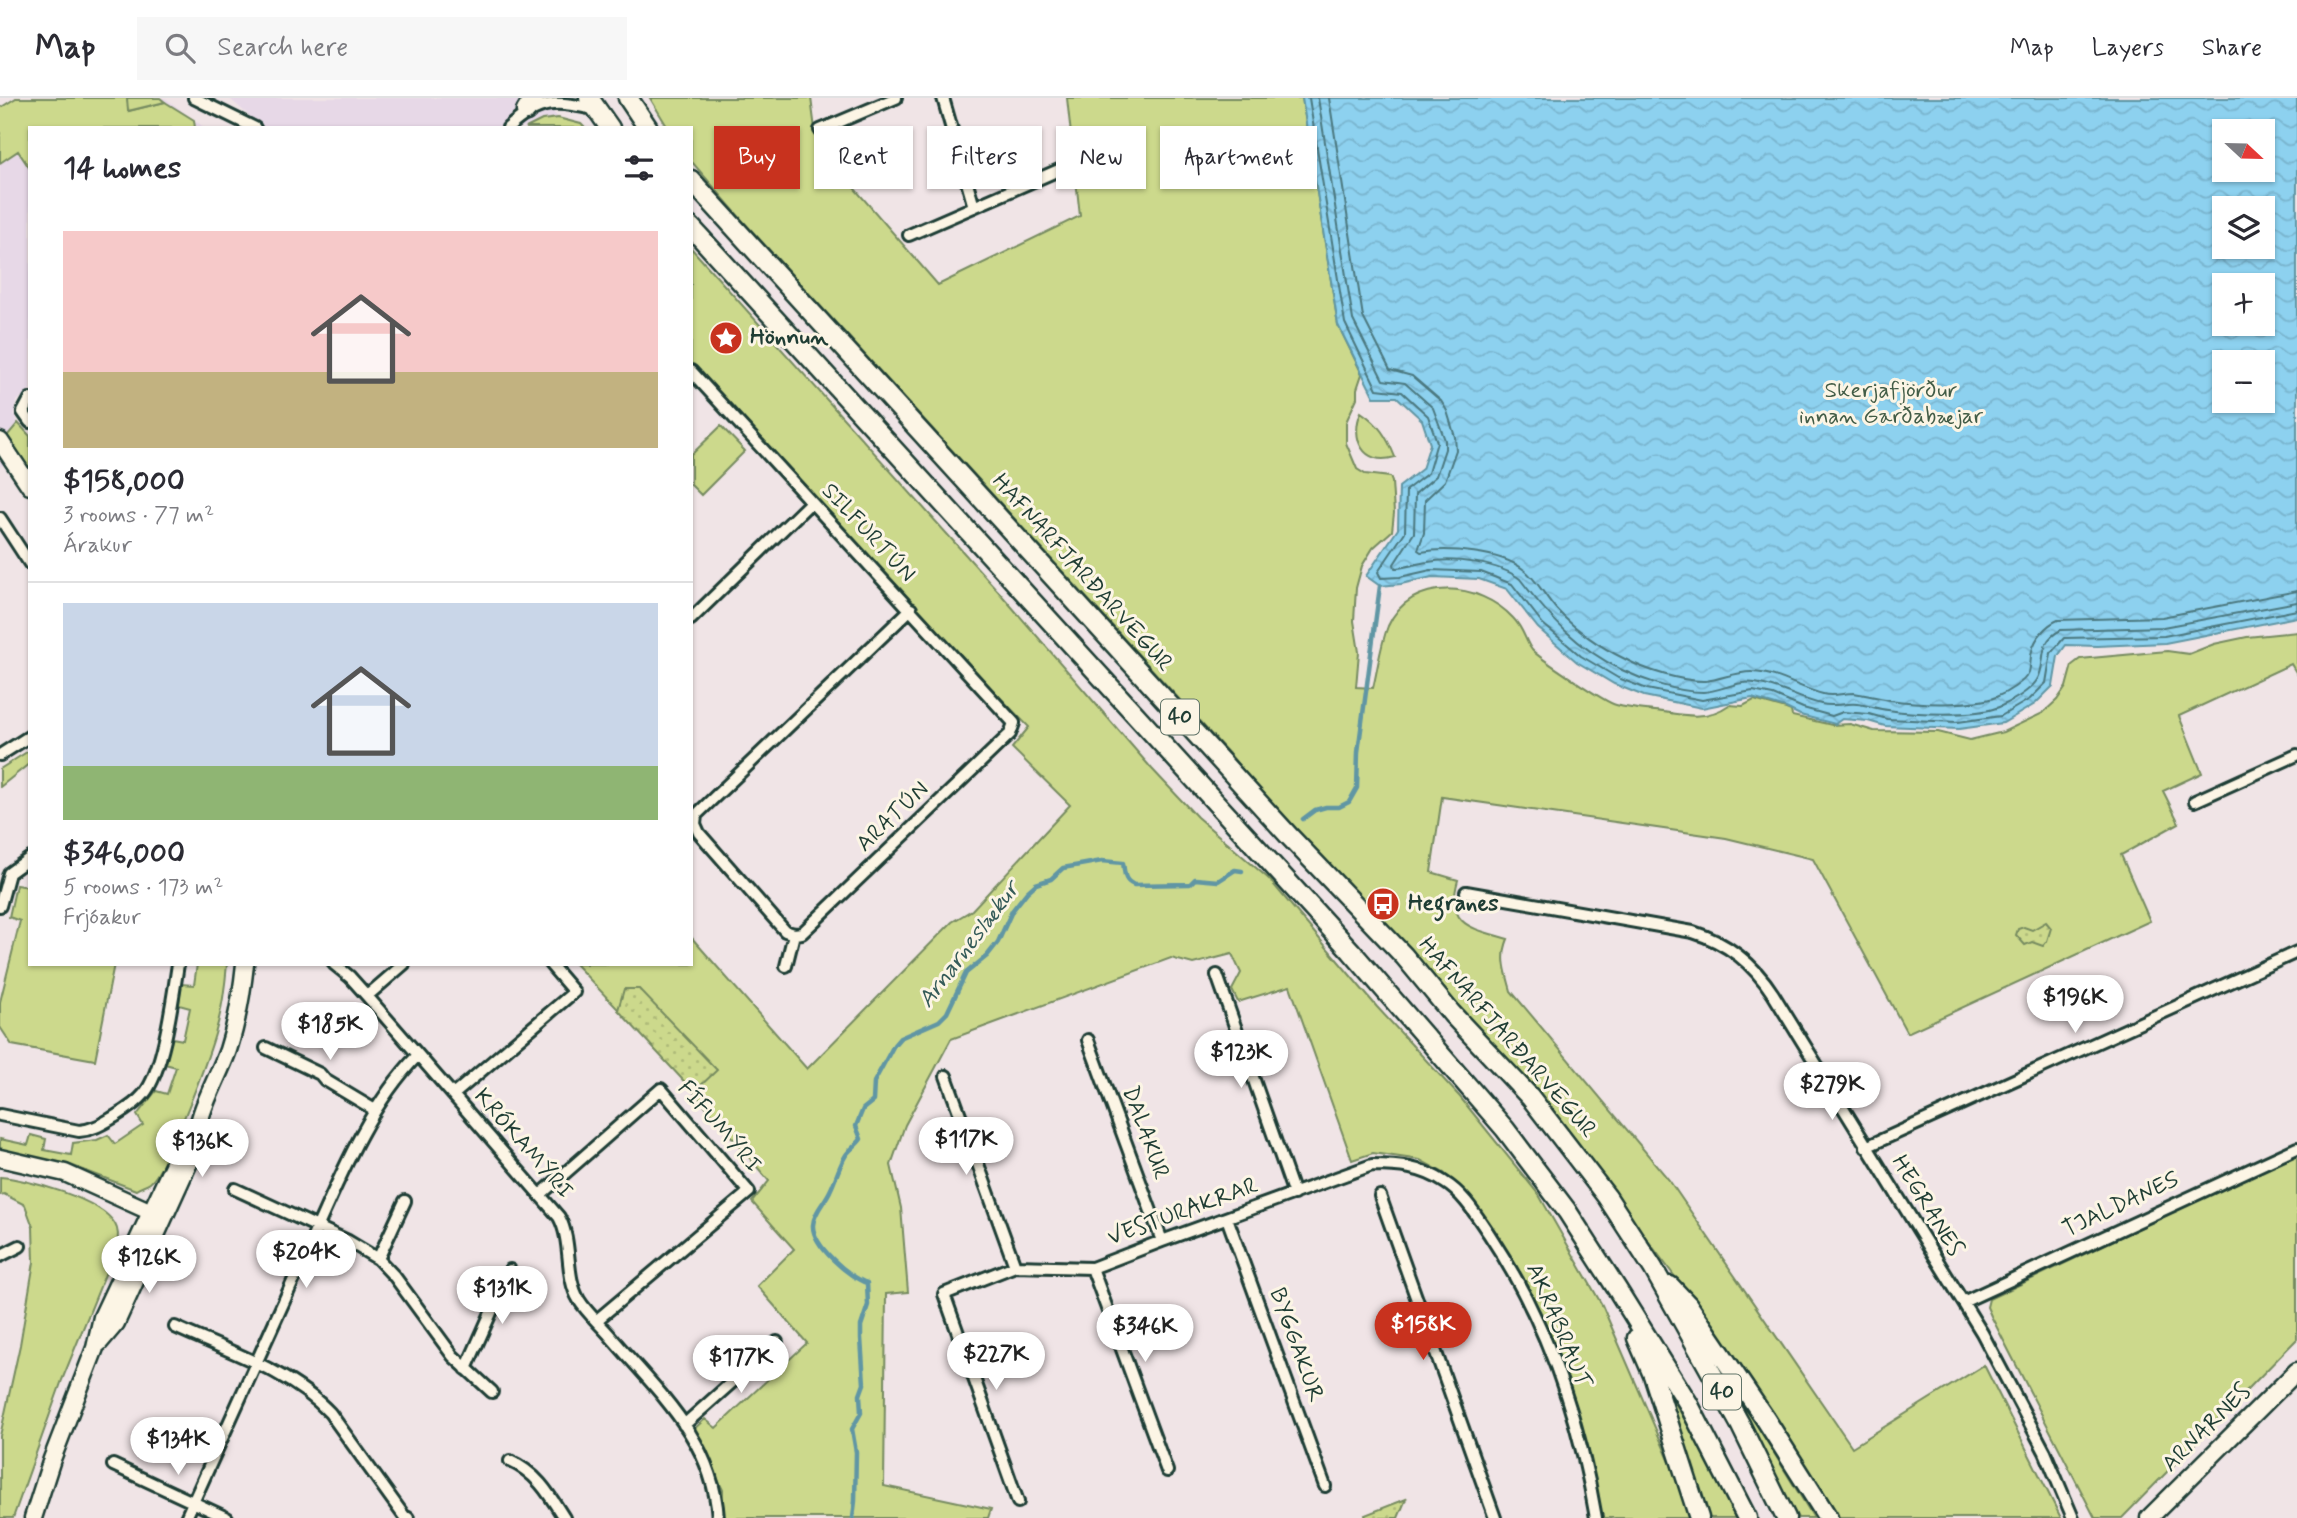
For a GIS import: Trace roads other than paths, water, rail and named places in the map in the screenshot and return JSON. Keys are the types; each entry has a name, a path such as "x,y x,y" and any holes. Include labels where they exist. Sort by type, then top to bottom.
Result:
{"main road":[{"path":"628,98 647,126"},
{"path":"594,104 609,126"},
{"name":"HAFNARFJARÐARVEGUR","path":"693,182 1257,801 1404,956 1452,1014 1530,1097 1607,1197 1653,1268 1746,1434 1786,1518"},
{"name":"40","path":"693,229 1408,1015 1536,1169 1617,1289 1688,1403 1747,1518"},
{"path":"1653,1268 1688,1305 1828,1518"},
{"path":"1617,1289 1653,1375 1699,1518"}],"street":[{"path":"194,98 251,126"},
{"path":"214,98 224,111"},
{"path":"830,126 896,98"},
{"path":"943,98 974,207"},
{"path":"510,126 530,105 594,104"},
{"path":"909,235 1056,171"},
{"name":"SILFURTÚN","path":"693,373 1014,723"},
{"path":"28,403 23,412 28,419"},
{"path":"0,441 28,483"},
{"path":"693,617 811,502"},
{"path":"0,518 28,561"},
{"path":"786,965 794,934 785,931 693,824 699,811 911,609"},
{"name":"ARATÚN","path":"794,934 802,933 832,905 1010,734 1014,723"},
{"path":"0,755 28,737"},
{"path":"2194,802 2297,755"},
{"path":"0,906 9,873 28,859"},
{"name":"HEGRANES","path":"1466,892 1681,929 1707,936 1733,950 1755,969 1963,1302 2012,1387 2045,1452 2073,1518"},
{"path":"1866,1147 2297,952"},
{"path":"0,1115 79,1132 86,1131 139,1100 151,1084 164,1041 178,966"},
{"path":"33,1518 52,1459 95,1348 102,1317 158,1215 184,1142 195,1133 228,1049 236,1020 245,966"},
{"name":"KRÓKAMÝRI","path":"336,966 368,996 562,1224 568,1239 574,1286 580,1301 698,1444 707,1465 718,1518"},
{"path":"368,996 402,966"},
{"path":"453,1095 574,992 552,966"},
{"path":"1217,975 1294,1194"},
{"name":"DALAKUR","path":"1088,1040 1162,1241"},
{"path":"266,1048 321,1075 375,1110"},
{"path":"186,1518 318,1228 375,1110 418,1055"},
{"path":"946,1076 1016,1266"},
{"name":"FÍFUMÝRI","path":"540,1195 662,1089 749,1192 597,1320"},
{"name":"TJALDANES","path":"1963,1302 2297,1148"},
{"path":"0,1158 65,1173 158,1215"},
{"name":"VESTURAKRAR","path":"1018,1502 944,1294 1016,1266 1092,1268 1372,1165 1406,1166 1435,1176"},
{"name":"AKRABRAUT","path":"1435,1176 1456,1190 1473,1210 1507,1262 1533,1313 1548,1345 1574,1420 1596,1518"},
{"path":"235,1189 355,1245 377,1259 394,1277 453,1356 492,1392"},
{"path":"1380,1196 1495,1518"},
{"path":"377,1259 405,1201"},
{"name":"BYGGAKUR","path":"1227,1219 1325,1486"},
{"path":"0,1256 20,1246"},
{"path":"1092,1268 1167,1471"},
{"path":"466,1369 510,1270"},
{"path":"175,1327 295,1384 319,1401 408,1518"},
{"path":"684,1425 778,1342"},
{"name":"ARNARNES","path":"2149,1518 2297,1371"},
{"path":"510,1461 525,1468 540,1481 564,1518"},
{"path":"113,1465 227,1518"}],"water":[{"name":"Skerjafjörður innan Garðabæjar","path":"1302,98 2297,98 2297,617 2165,643 2066,645 2058,656 2053,686 2035,704 2003,723 1959,729 1885,726 1868,721 1842,719 1835,724 1752,698 1702,708 1644,696 1614,684 1577,662 1538,628 1507,589 1479,579 1432,577 1380,586 1366,576 1398,529 1399,487 1422,469 1430,444 1422,420 1397,397 1374,397 1338,325 1316,189 1317,126 1306,126"}],"waterway":[{"name":"Arnarneslækur","path":"1303,819 1315,810 1339,807 1349,802 1357,788 1358,752 1380,586"},
{"name":"Arnarneslækur","path":"853,1518 856,1452 852,1429 861,1413 860,1395 864,1384 861,1326 868,1305 867,1283 851,1275 833,1260 819,1242 813,1225 844,1159 861,1139 856,1126 863,1109 873,1101 874,1082 894,1045 900,1038 939,1021 947,1013 966,973 987,956 998,942 1012,911 1027,892 1036,884 1051,879 1063,868 1102,861 1123,863 1126,878 1134,885 1190,884 1195,879 1218,881 1235,870 1242,871"}],"place":[{"name":"Hönnun","path":"726,338"},
{"name":"Hegranes","path":"1383,904"}]}
